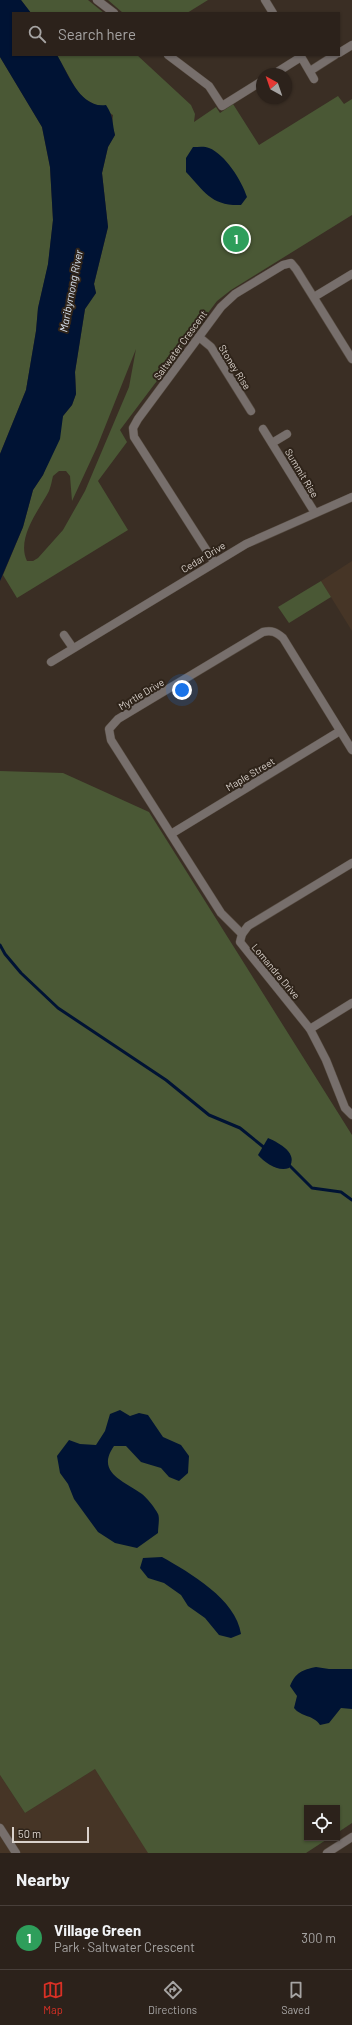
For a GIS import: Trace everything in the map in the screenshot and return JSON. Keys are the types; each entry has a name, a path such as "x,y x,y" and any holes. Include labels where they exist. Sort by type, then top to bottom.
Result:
{"street":[{"path":"97,0 113,12"},
{"path":"265,0 272,12"},
{"path":"340,52 352,45"},
{"path":"169,56 208,86 222,106 256,85"},
{"path":"283,68 300,56 314,79"},
{"path":"310,71 333,56"},
{"name":"Saltwater Crescent","path":"214,562 134,437 133,428 221,307 235,294 283,265 291,263 352,359"},
{"path":"314,297 352,274"},
{"name":"Stoney Rise","path":"199,337 211,347 251,411"},
{"name":"Summit Rise","path":"264,429 315,513"},
{"name":"Summit Rise","path":"272,443 287,434"},
{"name":"Cedar Drive","path":"51,662 246,544 352,497"},
{"name":"Myrtle Drive","path":"242,934 221,913 111,740 109,729 118,719 263,632 271,630 283,638 352,750"},
{"path":"64,635 73,648"},
{"name":"Maple Street","path":"171,834 340,731"},
{"path":"242,934 248,926 352,863"},
{"name":"Lomandra Drive","path":"242,934 240,942 245,950 279,988 310,1029 326,1060 345,1108 352,1115"},
{"path":"310,1029 352,1003"},
{"path":"0,1828 16,1853"},
{"path":"327,1853 352,1837"}],"shaded area":[{"path":"352,561 352,631 321,581"},
{"path":"95,1769 149,1853 0,1853 0,1775 25,1813"}],"green space":[{"path":"21,0 88,0 103,12 30,12"},
{"path":"108,0 208,0 189,12 122,12"},
{"path":"58,56 138,56 191,105 195,114 194,122 216,107 220,113 233,104 259,145 338,96 344,104 352,99 352,215 231,290 217,301 120,430 127,442 98,481 128,530 17,598 3,575 23,527 33,490 43,475 63,416 72,405 76,394 75,372 85,309 96,293 94,284 108,227 102,173 108,147 115,135 112,125 113,115 85,99 77,91","holes":["136,349 129,387 85,491 63,530 38,558 33,561 27,561 24,552 26,534 49,491 53,476 59,471 66,471 70,476 72,501 97,447"]},
{"path":"0,57 42,127 50,167 53,220 48,265 38,308 36,331 26,390 0,454"},
{"path":"321,581 331,597 289,623 278,607"},
{"path":"0,771 63,773 149,812 352,1135 352,1823 340,1831 340,1805 304,1805 304,1841 324,1841 306,1853 148,1853 95,1769 25,1813 0,1775"}],"water":[{"name":"Maribyrnong River","path":"0,0 21,0 30,12 12,12 12,56 58,56 70,80 82,96 97,105 106,105 109,109 115,135 108,147 102,173 108,227 94,284 96,293 85,309 75,372 76,394 72,405 63,416 60,439 43,475 33,490 23,527 0,581 0,454 26,390 36,331 38,308 48,264 53,220 50,167 42,127 0,57"},
{"path":"193,147 209,148 215,151 227,162 241,183 247,197 241,205 231,205 215,200 209,196 186,172 186,158"},
{"path":"268,1138 282,1146 290,1153 291,1163 289,1168 276,1168 264,1161 258,1155"},
{"path":"120,1410 130,1416 139,1413 148,1415 163,1437 181,1445 189,1456 188,1473 179,1481 169,1477 161,1468 141,1462 126,1446 114,1446 109,1455 108,1463 110,1470 114,1475 144,1496 159,1516 158,1533 137,1548 115,1543 98,1532 74,1499 68,1484 60,1473 57,1456 69,1440 80,1444 96,1445 105,1431 110,1414"},
{"path":"162,1557 198,1579 221,1598 237,1621 241,1634 231,1638 219,1635 205,1618 188,1606 181,1595 164,1583 148,1578 140,1568 143,1558"},
{"path":"316,1667 329,1669 352,1669 352,1709 341,1708 329,1723 320,1725 314,1719 300,1713 294,1708 297,1696 290,1686 300,1672"}],"waterway":[{"path":"0,945 5,954 21,973 58,1008 166,1080 209,1115 240,1128 266,1149"},
{"path":"289,1165 312,1188 341,1192 352,1200"}],"place":[{"name":"Village Green","path":"236,239"}]}
